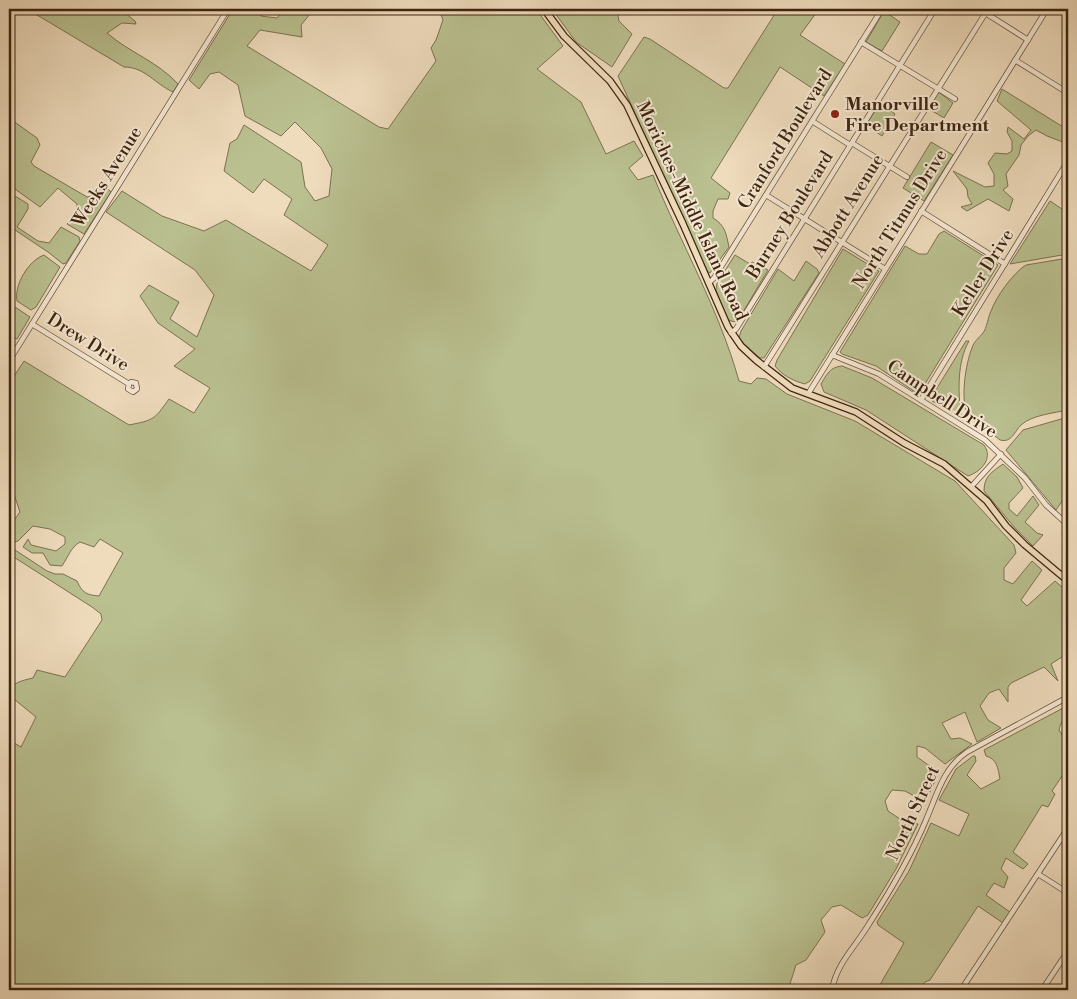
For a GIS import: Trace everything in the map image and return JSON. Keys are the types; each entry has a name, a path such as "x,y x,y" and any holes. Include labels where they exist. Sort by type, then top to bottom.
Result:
{"main road":[{"name":"Moriches-Middle Island Road","path":"544,9 564,36 610,80 627,105 679,215 731,333 749,354 792,388 850,409 871,420 904,443 944,464 987,501 1016,536 1068,581"}],"street":[{"name":"Weeks Avenue","path":"9,361 228,9"},
{"name":"Cranford Boulevard","path":"709,283 714,278 882,9"},
{"name":"Burney Boulevard","path":"731,333 736,329 935,9"},
{"path":"979,9 986,11 1028,40"},
{"name":"North Titmus Drive","path":"808,394 1047,9"},
{"name":"Abbott Avenue","path":"764,367 986,11"},
{"path":"861,42 954,99"},
{"path":"1015,60 1068,93"},
{"path":"812,121 907,177"},
{"name":"Keller Drive","path":"920,400 1068,161"},
{"path":"766,195 885,270"},
{"path":"921,211 1005,264"},
{"name":"Drew Drive","path":"32,324 129,384"},
{"name":"Campbell Drive","path":"832,355 872,370 985,440 1025,478 1046,505 1068,525"},
{"path":"972,487 1001,454"},
{"name":"North Street","path":"832,990 835,977 843,961 868,926 911,854 942,779 949,768 959,757 967,752 1068,697"},
{"path":"961,990 1068,828"},
{"path":"1038,874 1068,893"},
{"path":"1042,990 1068,951"}],"green space":[{"path":"27,9 129,9 125,13 136,24 122,23 107,33 161,69 178,84 173,92 144,73 124,67"},
{"path":"233,9 254,9 261,16 277,18 285,9 301,9 310,14 301,25 302,37 260,30 247,46 379,127 388,129 436,61 431,48 443,20 439,9 469,9 473,11 475,9 536,9 563,46 537,69 581,102 606,154 634,141 643,156 629,168 638,180 653,175 721,328 739,381 751,384 757,378 766,379 787,394 855,421 955,481 1014,545 1016,553 1004,568 1004,580 1013,584 1032,561 1042,570 1021,600 1027,606 1055,581 1068,592 1068,653 1051,664 1058,681 1044,667 1011,683 1008,687 1008,702 999,689 989,693 980,706 988,720 1001,728 977,742 965,712 942,723 951,739 960,738 972,744 945,764 925,748 917,746 917,757 934,769 937,777 925,802 905,791 892,790 885,801 888,811 900,819 918,824 896,869 868,915 862,918 841,905 832,907 821,920 825,932 806,960 796,965 788,990 9,990 9,740 21,747 36,717 9,695 10,691 14,685 21,681 33,678 37,670 65,677 102,620 101,614 92,607 9,554 9,546 47,571 63,574 77,581 85,593 99,596 123,553 100,539 94,547 80,542 72,549 62,566 50,565 43,553 32,553 23,547 28,539 31,545 56,551 65,544 65,537 50,529 33,526 18,541 14,542 9,539 9,524 12,523 20,512 15,497 9,494 9,384 24,361 129,425 153,418 169,399 194,413 210,388 174,366 195,349 158,323 140,296 149,285 179,302 170,319 197,337 214,295 195,270 106,212 122,191 162,216 204,231 226,220 311,271 328,245 284,215 292,199 264,179 253,193 224,171 230,143 237,139 244,125 301,162 305,187 315,201 329,196 332,169 321,148 295,122 281,136 245,116 238,85 219,72 210,74 199,89 189,80"},
{"path":"552,9 623,9 618,16 619,21 632,34 612,67 576,42"},
{"path":"778,9 819,9 800,35 845,64 824,96 780,67 711,178 730,193 728,199 718,199 713,211 713,218 724,230 729,247 710,273 707,271 618,76 644,37 650,39 724,88 728,88"},
{"path":"884,11 900,22 882,51 866,42"},
{"path":"1002,89 1068,130 1068,144 1036,130 1021,145 1019,155 1006,174 1008,186 1003,190 1013,199 1009,211 988,199 967,211 961,207 972,204 968,197 967,189 953,171 985,187 994,186 994,174 988,163 995,153 1007,154 1012,151 1012,141 1007,132 1008,127 1024,139 1031,130 997,101"},
{"path":"937,93 940,93 953,103 944,118 929,109"},
{"path":"880,103 895,114 882,136 866,125"},
{"path":"9,118 37,138 40,145 31,162 34,166 87,197 92,196 100,184 111,192 84,234 67,224 75,215 77,204 58,188 40,207 9,183"},
{"path":"931,142 953,155 924,201 903,188"},
{"path":"15,196 28,204 28,209 17,227 38,241 49,243 61,227 79,237 80,241 66,263 63,264 9,226 9,201"},
{"path":"1050,201 1068,213 1068,254 1010,264"},
{"path":"944,231 998,265 920,392 915,392 876,366 840,352 905,246 919,254 927,254 939,234"},
{"path":"843,249 879,271 810,381 805,384 801,383 784,375 775,366"},
{"path":"44,255 60,267 36,307 31,310 17,301 18,288 23,274 33,262"},
{"path":"735,255 750,264 752,262 768,270 737,322 727,319 716,290 717,283"},
{"path":"1068,258 1068,410 1031,419 1021,425 1010,438 1004,441 1000,440 971,419 966,410 964,382 970,354 975,341 984,331 993,305 1011,279 1021,269 1026,265"},
{"path":"806,261 817,269 819,273 764,358 760,358 739,338 741,331 778,269 794,281"},
{"path":"9,303 30,317 17,339 9,336"},
{"path":"966,341 969,341 962,358 959,377 960,417 932,401 932,396"},
{"path":"842,366 872,378 984,445 987,455 984,464 968,476 866,410 824,392 821,384 827,374 832,369"},
{"path":"1068,417 1068,492 1056,510 1006,450 1023,430"},
{"path":"1003,464 1017,477 1023,488 1009,503 1009,509 1017,516 1033,496 1039,505 1025,522 1037,533 1043,535 1033,546 984,491 987,478"},
{"path":"1065,707 1068,710 1059,730 1063,736 1068,736 1068,767 1052,791 1055,794 1048,807 1042,805 1013,852 1028,864 1023,869 1006,858 1001,869 1008,877 1004,888 994,883 986,895 1010,912 1003,923 978,906 930,980 925,982 919,990 877,990 904,943 878,925 877,922 909,871 931,823 959,836 969,814 939,800 956,769 975,756 976,761 967,775 981,789 1000,779 996,764 993,759 986,756 984,750"}],"place":[{"name":"Manorville Fire Department","path":"835,114"}]}
